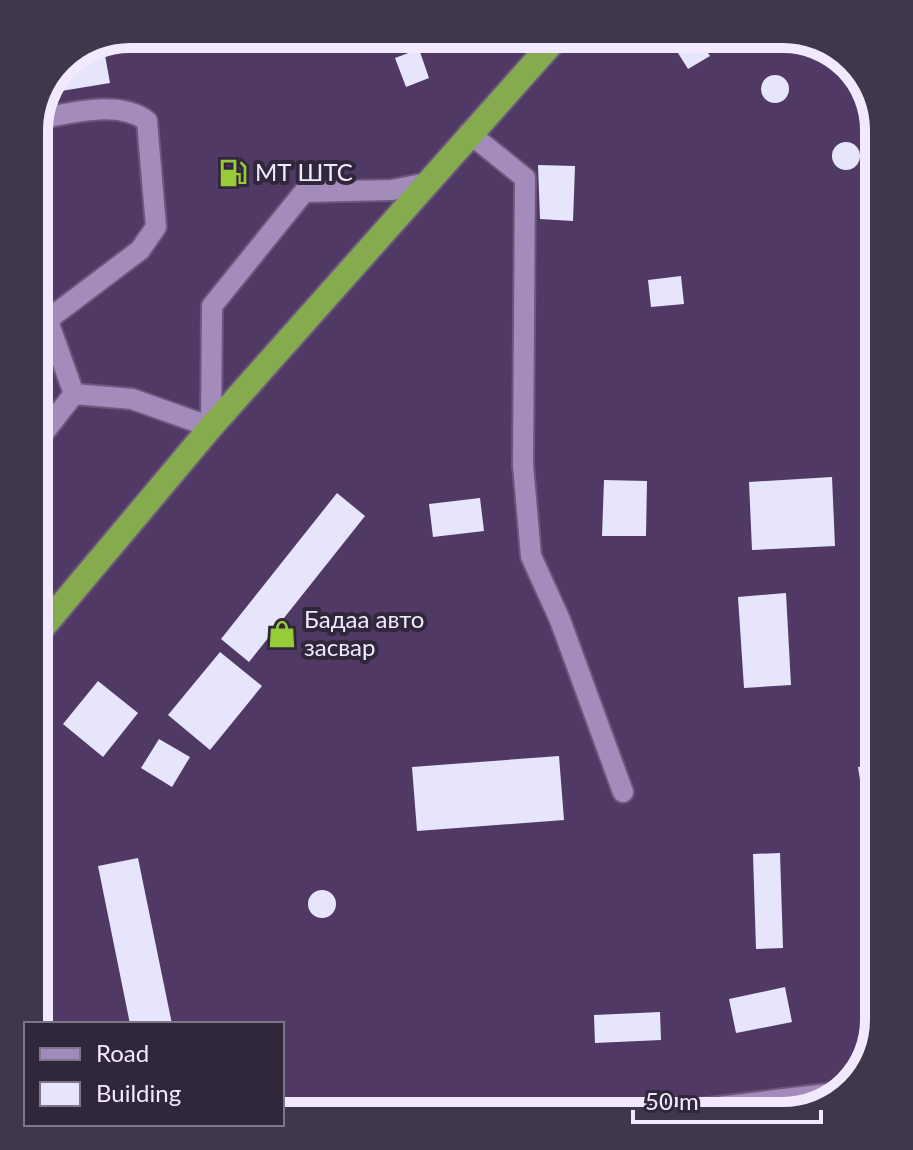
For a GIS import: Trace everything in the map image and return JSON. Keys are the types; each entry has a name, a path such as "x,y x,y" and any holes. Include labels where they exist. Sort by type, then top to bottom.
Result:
{"highway":[{"path":"48,621 211,427 547,48"}],"street":[{"path":"48,311 140,250 156,227 147,121 135,112 106,110 49,117"},
{"path":"469,133 525,178 523,465 531,556 560,620 623,792"},
{"path":"74,394 132,399 211,427 212,306 304,192 392,190 427,183"},
{"path":"48,334 74,394"},
{"path":"48,427 74,394"},
{"path":"759,1102 816,1095"}],"building":[{"path":"675,48 705,48 710,56 688,69"},
{"path":"419,49 429,78 406,87 395,58"},
{"path":"104,52 110,83 58,92 76,68"},
{"path":"775,75 785,79 789,89 785,99 775,103 765,99 761,89 765,79"},
{"path":"846,142 856,146 860,156 856,166 846,170 836,166 832,156 836,146"},
{"path":"538,165 575,166 573,221 540,219"},
{"path":"681,276 684,304 651,307 648,280"},
{"path":"832,477 835,546 752,550 749,482"},
{"path":"604,480 647,481 646,536 602,536"},
{"path":"337,493 365,516 249,662 221,639"},
{"path":"480,498 484,531 433,537 429,504"},
{"path":"786,593 791,685 744,688 738,597"},
{"path":"220,652 262,686 210,750 168,715"},
{"path":"98,681 138,713 103,757 63,724"},
{"path":"159,739 190,757 172,787 141,768"},
{"path":"559,756 564,820 417,831 412,767"},
{"path":"865,766 865,799 863,799 858,767"},
{"path":"780,853 783,948 756,949 753,854"},
{"path":"138,858 172,1022 130,1022 98,866"},
{"path":"322,890 332,894 336,904 332,914 322,918 312,914 308,904 312,894"},
{"path":"785,987 792,1022 736,1033 729,999"},
{"path":"660,1012 661,1040 595,1043 594,1015"}],"place":[{"name":"МТ ШТС","path":"233,173"},
{"name":"Бадаа авто засвар","path":"282,634"}]}
